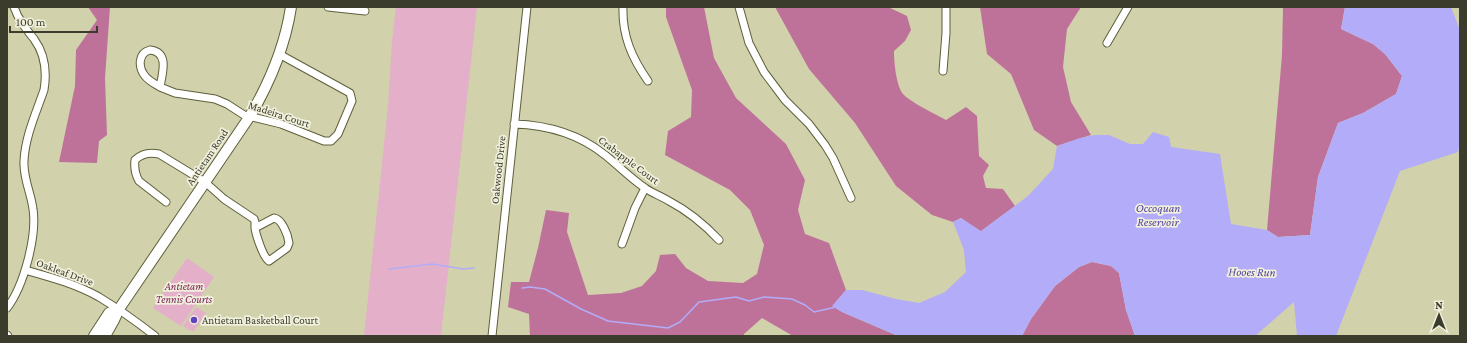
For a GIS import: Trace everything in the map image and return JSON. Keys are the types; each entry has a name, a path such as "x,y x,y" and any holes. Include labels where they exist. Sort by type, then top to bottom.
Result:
{"street":[{"path":"7,308 14,297 24,270 32,241 34,221 32,199 24,172 24,152 44,90 45,72 44,62 39,49 34,39 25,28 14,7"},
{"name":"Antietam Road","path":"105,336 118,309 250,116 264,93 280,54 291,7"},
{"path":"328,7 365,10"},
{"name":"Oakwood Drive","path":"492,336 527,7"},
{"path":"623,7 626,38 636,62 648,81"},
{"path":"739,7 749,44 764,72 825,145 833,158 851,198"},
{"path":"943,71 946,33 946,7"},
{"path":"1107,43 1128,7"},
{"name":"Madeira Court","path":"160,87 163,60 159,53 154,50 146,51 141,56 140,61 143,72 152,82 160,87 175,93 215,99 244,114 281,124 324,142 331,141 338,134 352,101 350,93 280,54"},
{"name":"Crabapple Court","path":"514,124 542,126 584,141 606,155 631,178 645,188 684,209 699,220 719,240"},
{"path":"166,202 136,177 135,160 142,155 153,152 159,154 205,182 224,199 254,219 255,228 256,232 267,260 271,260 288,247 289,240 277,218 274,218 255,228"},
{"path":"622,244 635,208 645,188"},
{"name":"Oakleaf Drive","path":"24,270 79,288 118,309 155,336"},
{"name":"Antietam Road","path":"94,336 109,313 118,309"}],"green space":[{"path":"396,7 477,7 441,336 364,336 388,106 392,41"},
{"name":"Antietam Tennis Courts","path":"187,258 214,277 181,326 153,308"},
{"name":"Antietam Basketball Court","path":"196,307 206,313 193,332 183,326"}],"shaded area":[{"path":"88,7 110,7 105,78 107,135 99,141 97,163 59,162 75,86 76,50 97,20"},
{"path":"666,7 704,7 714,58 736,98 786,144 805,180 798,210 805,234 829,243 846,290 833,306 842,312 898,336 793,336 762,318 744,334 744,336 530,336 529,314 508,307 511,282 529,282 546,210 569,213 567,232 588,295 621,293 642,286 656,271 660,255 675,254 686,268 708,281 743,283 757,274 764,245 750,210 730,190 665,155 668,131 691,117 692,90 666,17"},
{"path":"775,7 888,7 907,16 911,30 905,41 894,51 896,73 903,94 911,101 946,120 966,107 977,116 979,156 989,165 983,176 986,188 1003,189 1015,206 980,232 961,218 953,222 932,215 896,186 855,123 809,69"},
{"path":"980,7 1081,7 1067,29 1063,67 1071,102 1091,135 1057,146 1034,130 1011,74 987,54"},
{"path":"1283,7 1345,7 1341,29 1373,44 1385,54 1402,76 1396,94 1363,113 1338,123 1318,177 1310,235 1278,237 1267,230 1282,55"},
{"path":"1092,262 1111,266 1119,273 1126,310 1135,336 1022,336 1031,319 1055,286 1079,267"}],"water":[{"name":"Occoquan Reservoir","path":"1345,7 1451,7 1460,30 1460,144 1458,152 1400,171 1336,336 1297,336 1294,302 1255,336 1135,336 1126,310 1119,273 1111,266 1092,262 1079,267 1055,286 1031,319 1022,336 898,336 842,312 832,306 846,290 862,290 896,299 919,303 945,292 966,272 964,250 953,222 961,218 981,231 1028,196 1053,169 1057,146 1080,138 1095,135 1109,135 1130,144 1143,144 1153,132 1169,137 1171,147 1220,154 1231,224 1267,230 1278,237 1310,235 1318,177 1338,123 1363,113 1396,94 1402,76 1385,54 1373,44 1341,29"}],"waterway":[{"path":"389,269 432,264 463,269 474,268"},
{"path":"522,288 530,287 545,289 581,309 608,321 668,328 680,322 699,302 736,297 749,301 764,297 792,299 805,305 814,312 836,307"}],"place":[{"name":"Antietam Basketball Court","path":"194,320"}],"water label":[{"name":"Hooes Run","path":"1252,272"}]}
